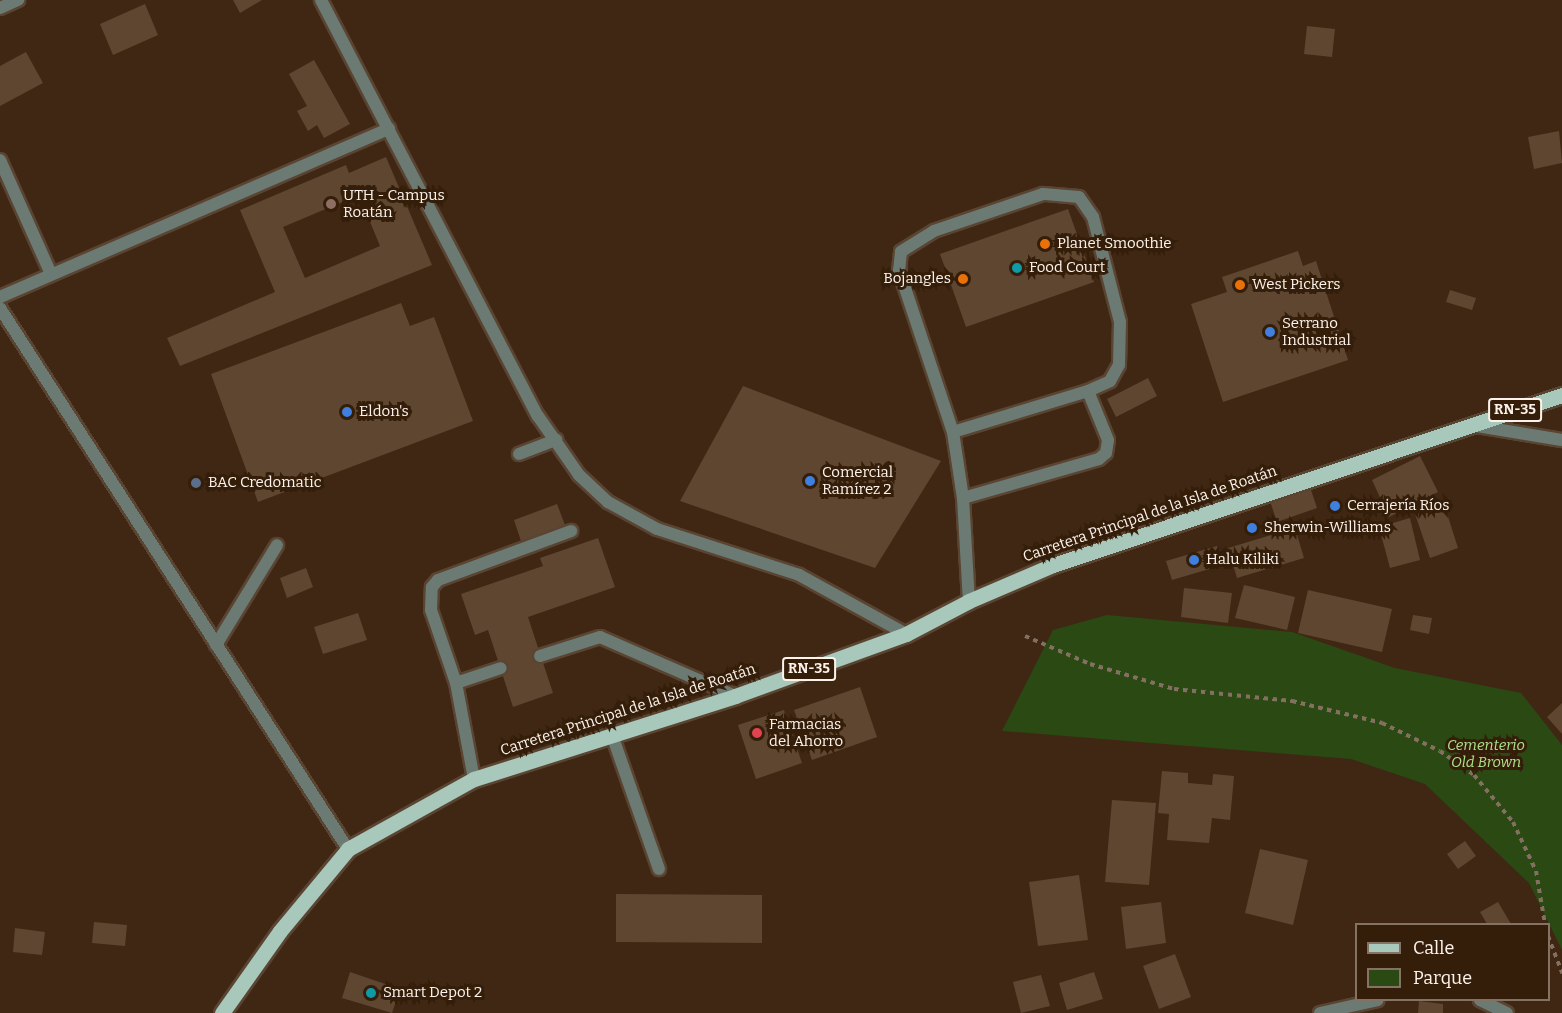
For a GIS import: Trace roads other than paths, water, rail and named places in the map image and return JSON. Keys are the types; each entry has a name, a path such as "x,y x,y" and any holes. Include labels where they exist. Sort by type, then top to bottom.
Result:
{"main road":[{"name":"Carretera Principal de la Isla de Roatán","path":"222,1013 280,930 348,849 474,779 735,696 906,634 969,601 1053,565 1468,424 1562,395"}],"street":[{"path":"0,8 18,0"},
{"path":"321,0 538,416 579,475 608,502 657,530 799,575 906,634"},
{"path":"0,297 50,272 389,129"},
{"path":"0,160 50,272"},
{"path":"953,432 1088,391 1110,381 1119,365 1120,322 1088,204 1079,197 1043,194 934,231 901,252 899,270 953,432 963,498 969,601"},
{"path":"0,308 348,849"},
{"path":"963,498 1099,459 1106,453 1108,441 1088,391"},
{"path":"1468,424 1562,440"},
{"path":"519,454 556,440"},
{"path":"474,779 456,683 431,610 432,587 438,580 571,531"},
{"path":"216,645 277,545"},
{"path":"540,656 600,637 735,696"},
{"path":"456,683 501,668"},
{"path":"612,735 658,869"},
{"path":"1320,1013 1370,1001"},
{"path":"1484,1001 1507,1013"}],"place":[{"name":"UTH - Campus Roatán","path":"331,204"},
{"name":"Planet Smoothie","path":"1045,244"},
{"name":"Food Court","path":"1017,268"},
{"name":"Bojangles","path":"963,279"},
{"name":"West Pickers","path":"1240,285"},
{"name":"Serrano Industrial","path":"1270,332"},
{"name":"Eldon's","path":"347,412"},
{"name":"Comercial Ramírez 2","path":"810,481"},
{"name":"BAC Credomatic","path":"196,483"},
{"name":"Cerrajería Ríos","path":"1335,506"},
{"name":"Sherwin-Williams","path":"1252,528"},
{"name":"Halu Kiliki","path":"1194,560"},
{"name":"Farmacias del Ahorro","path":"757,733"},
{"name":"Smart Depot 2","path":"371,993"}],"park label":[{"name":"Cementerio Old Brown","path":"1486,754"}]}
